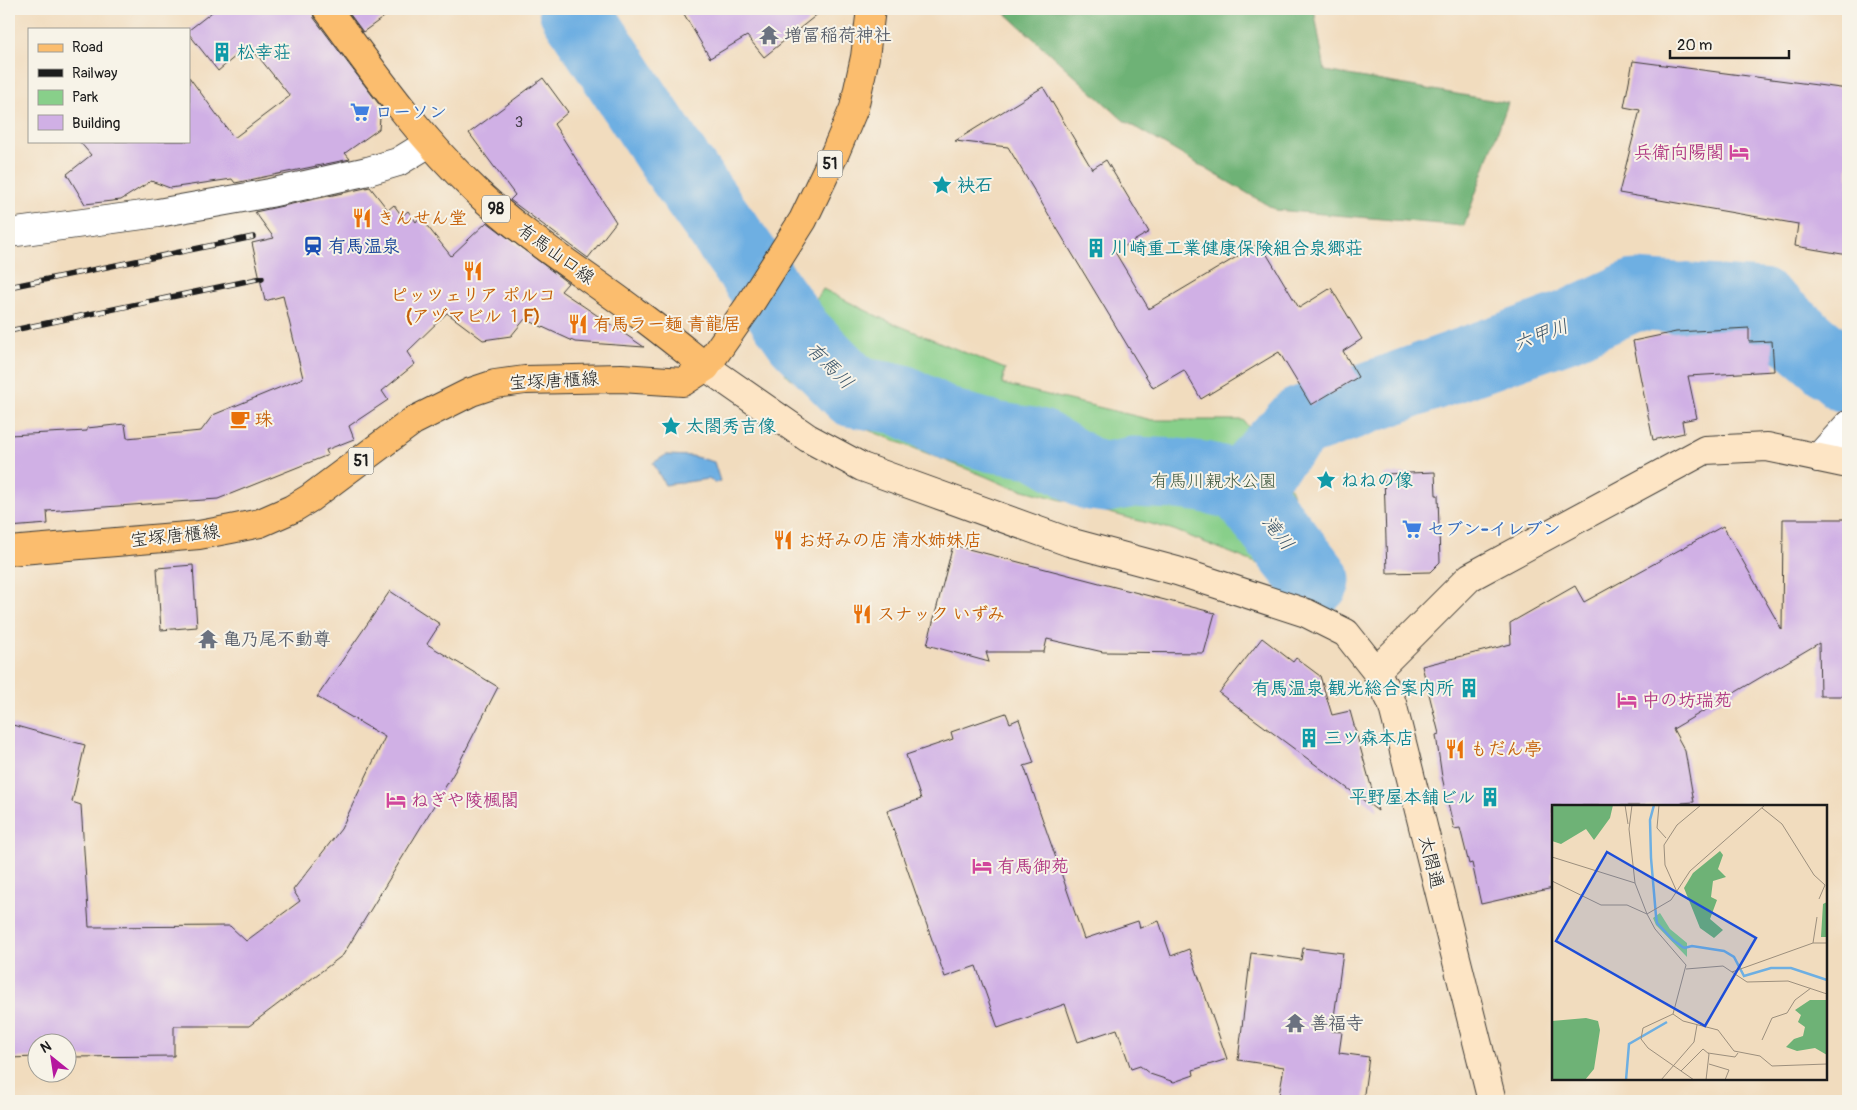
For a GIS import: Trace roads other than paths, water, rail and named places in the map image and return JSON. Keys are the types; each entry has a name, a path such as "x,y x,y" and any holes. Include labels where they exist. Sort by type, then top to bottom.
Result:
{"main road":[{"name":"有馬山口線","path":"326,9 429,143 451,167 498,211 568,264 634,310 706,367"},
{"name":"宝塚唐櫃線","path":"9,551 199,535 260,523 292,509 310,498 412,422 471,392 495,384 525,380 620,378 683,382 706,367 748,307 803,220 854,108 865,57 871,9"}],"street":[{"path":"9,233 158,213 270,194 398,162 429,143"},
{"name":"太閤通","path":"706,367 808,438 862,467 1069,542 1177,571 1306,613 1346,633 1376,671 1392,703 1492,1101"},
{"path":"1818,458 1846,427"},
{"path":"1376,671 1470,577 1704,450 1767,447 1848,464"}],"water":[{"path":"666,455 692,456 714,462 720,481 716,483 708,479 665,485 653,463"}],"waterway":[{"name":"有馬川","path":"574,9 671,156 799,336 854,392 899,399 951,425 994,437 1038,444 1091,475 1107,477 1133,472 1177,474 1204,477 1241,486"},
{"name":"六甲川","path":"1241,486 1301,422 1568,326 1635,295 1760,304 1848,378"},
{"name":"滝川","path":"1241,486 1315,580"}],"railway":[{"path":"9,287 253,237"},
{"path":"9,331 262,278"}],"place":[{"name":"増冨稲荷神社","path":"769,35"},
{"name":"松幸荘","path":"222,52"},
{"name":"ローソン","path":"360,112"},
{"name":"兵衛向陽閣","path":"1739,152"},
{"name":"袂石","path":"942,185"},
{"name":"きんせん堂","path":"362,218"},
{"name":"有馬温泉","path":"313,246"},
{"name":"川崎重工業健康保険組合泉郷荘","path":"1096,248"},
{"name":"ピッツェリア ポルコ (アヅマビル １F)","path":"473,271"},
{"name":"有馬ラー麺 青龍居","path":"578,324"},
{"name":"珠","path":"240,419"},
{"name":"太閤秀吉像","path":"671,426"},
{"name":"ねねの像","path":"1326,480"},
{"name":"セブン-イレブン","path":"1412,529"},
{"name":"お好みの店 清水姉妹店","path":"783,540"},
{"name":"スナック いずみ","path":"862,614"},
{"name":"亀乃尾不動尊","path":"208,639"},
{"name":"有馬温泉 観光総合案内所","path":"1469,688"},
{"name":"中の坊瑞苑","path":"1627,700"},
{"name":"三ツ森本店","path":"1309,738"},
{"name":"もだん亭","path":"1455,749"},
{"name":"平野屋本舗ビル","path":"1490,797"},
{"name":"ねぎや陵楓閣","path":"396,800"},
{"name":"有馬御苑","path":"982,866"},
{"name":"善福寺","path":"1295,1023"}],"park label":[{"name":"有馬川親水公園","path":"1214,481"}]}
